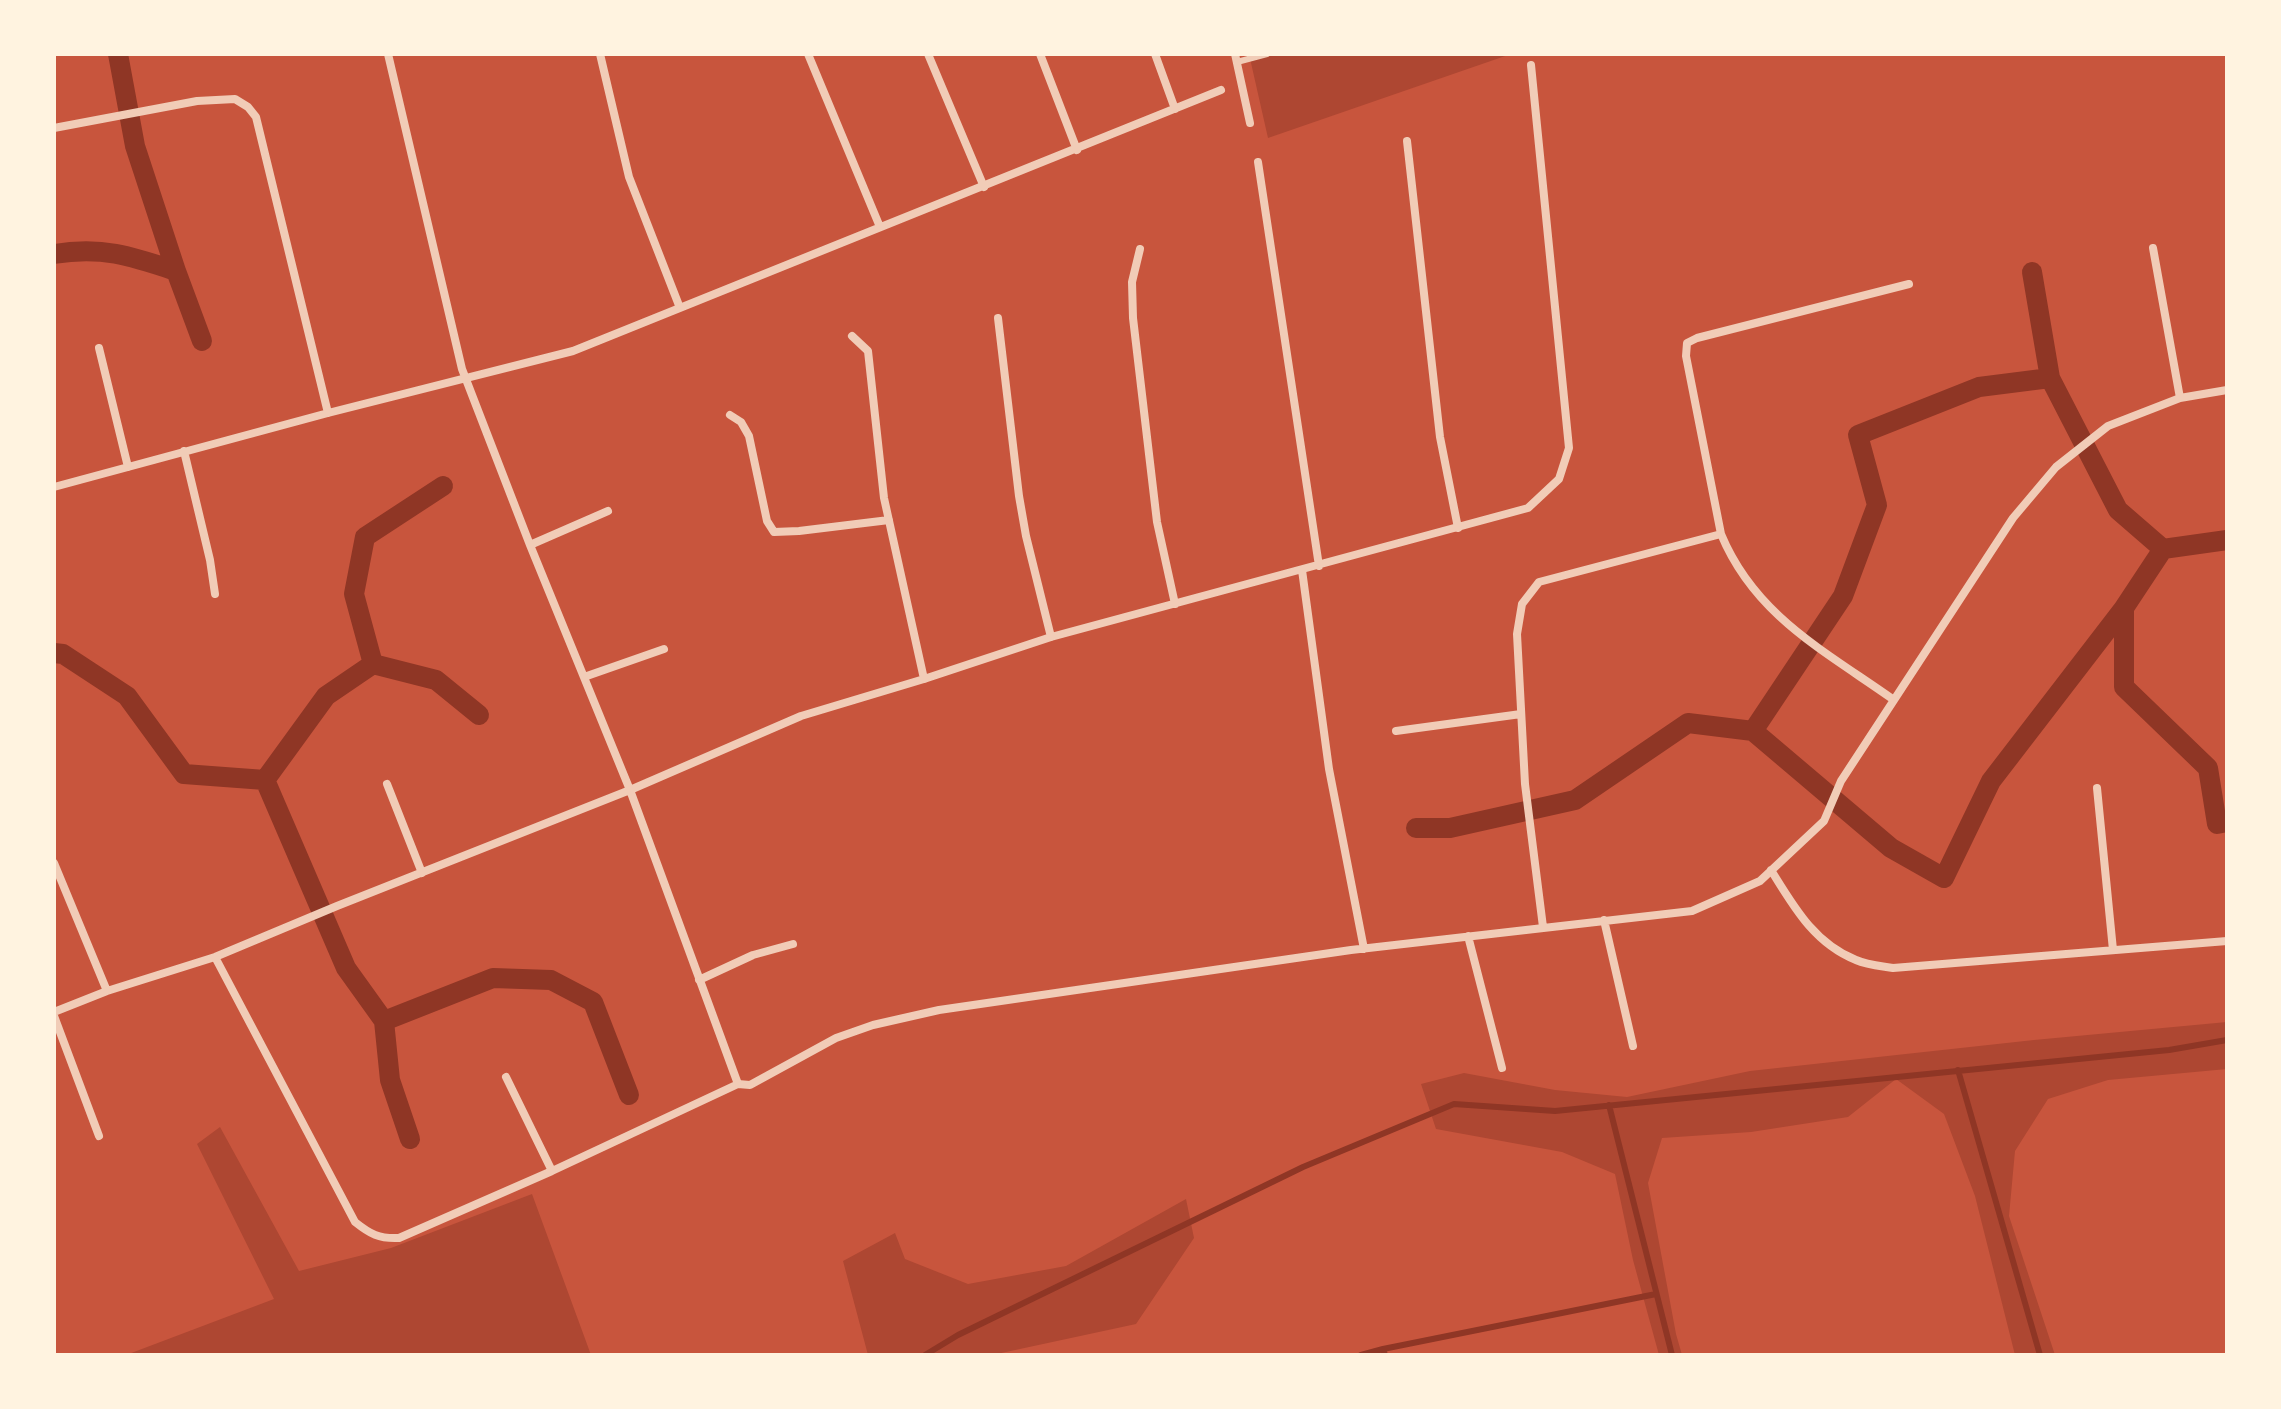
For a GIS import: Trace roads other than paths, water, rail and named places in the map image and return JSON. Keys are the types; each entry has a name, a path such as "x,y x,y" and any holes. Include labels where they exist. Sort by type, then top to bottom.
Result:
{"street":[{"path":"388,54 465,378 630,790 738,1084"},
{"path":"600,54 629,177 680,308"},
{"path":"808,54 880,227"},
{"path":"928,54 984,187"},
{"path":"1040,54 1077,150"},
{"path":"1155,54 1175,109"},
{"path":"1236,58 1250,123"},
{"path":"99,1136 54,1014 107,991 215,957 630,790 801,716 1051,637 1528,508 1559,479 1569,448 1531,65"},
{"path":"54,487 573,351 1221,90"},
{"path":"54,128 197,101 235,99 248,107 256,117 328,413"},
{"path":"1407,141 1440,437 1458,528"},
{"path":"1258,162 1319,566"},
{"path":"2153,248 2180,398"},
{"path":"1140,249 1132,282 1133,318 1157,522 1175,604"},
{"path":"1894,700 1786,624 1749,585 1732,559 1721,534 1686,356 1687,343 1697,338 1909,284"},
{"path":"998,318 1019,496 1051,637"},
{"path":"852,336 868,351 884,498 924,679"},
{"path":"99,348 128,467"},
{"path":"215,957 355,1222 369,1234 399,1238 738,1084 750,1085 836,1038 873,1025 939,1010 1364,949 1692,911 1760,881 1824,821 1841,781 2013,518 2056,467 2108,426 2180,398 2227,390"},
{"path":"730,415 741,422 749,436 767,521 774,532 889,520"},
{"path":"184,451 215,594"},
{"path":"530,545 608,511"},
{"path":"1543,927 1525,784 1517,634 1522,604 1539,582 1721,534"},
{"path":"1302,570 1329,769 1364,949"},
{"path":"584,677 664,649"},
{"path":"1396,731 1521,714"},
{"path":"387,784 422,873"},
{"path":"2097,788 2113,950"},
{"path":"54,863 107,991"},
{"path":"1771,870 1801,918 1820,940 1857,961 1893,968 2227,941"},
{"path":"1604,920 1633,1046"},
{"path":"1468,936 1502,1068"},
{"path":"699,980 753,955 793,944"},
{"path":"506,1077 552,1171"}],"lane":[{"path":"1236,58 1267,54"}],"waterway":[{"path":"118,54 135,146 176,271"},
{"path":"54,254 102,252 176,271 202,341"},
{"path":"1753,731 1843,596 1877,505 1858,435 1979,387 2050,378 2032,272"},
{"path":"2050,378 2118,510 2163,549"},
{"path":"373,664 354,594 365,537 443,486"},
{"path":"2227,540 2163,549 2124,608 2124,687 2208,768 2217,824 2227,822"},
{"path":"1416,828 1450,828 1575,800 1688,723 1753,731 1891,848 1944,878 1991,781 2124,608"},
{"path":"54,653 63,654 127,696 184,774 265,780 326,696 373,664 436,680 479,715"},
{"path":"265,780 346,968 384,1021 493,978 551,980 593,1002 629,1095"},
{"path":"384,1021 390,1080 410,1139"},
{"path":"925,1355 958,1335 1303,1167 1454,1104 1555,1111 2169,1050 2227,1040"},
{"path":"1958,1070 2040,1355"},
{"path":"1609,1105 1672,1355"},
{"path":"1385,1355 1383,1349 1656,1294"},
{"path":"1361,1355 1383,1349"}]}
